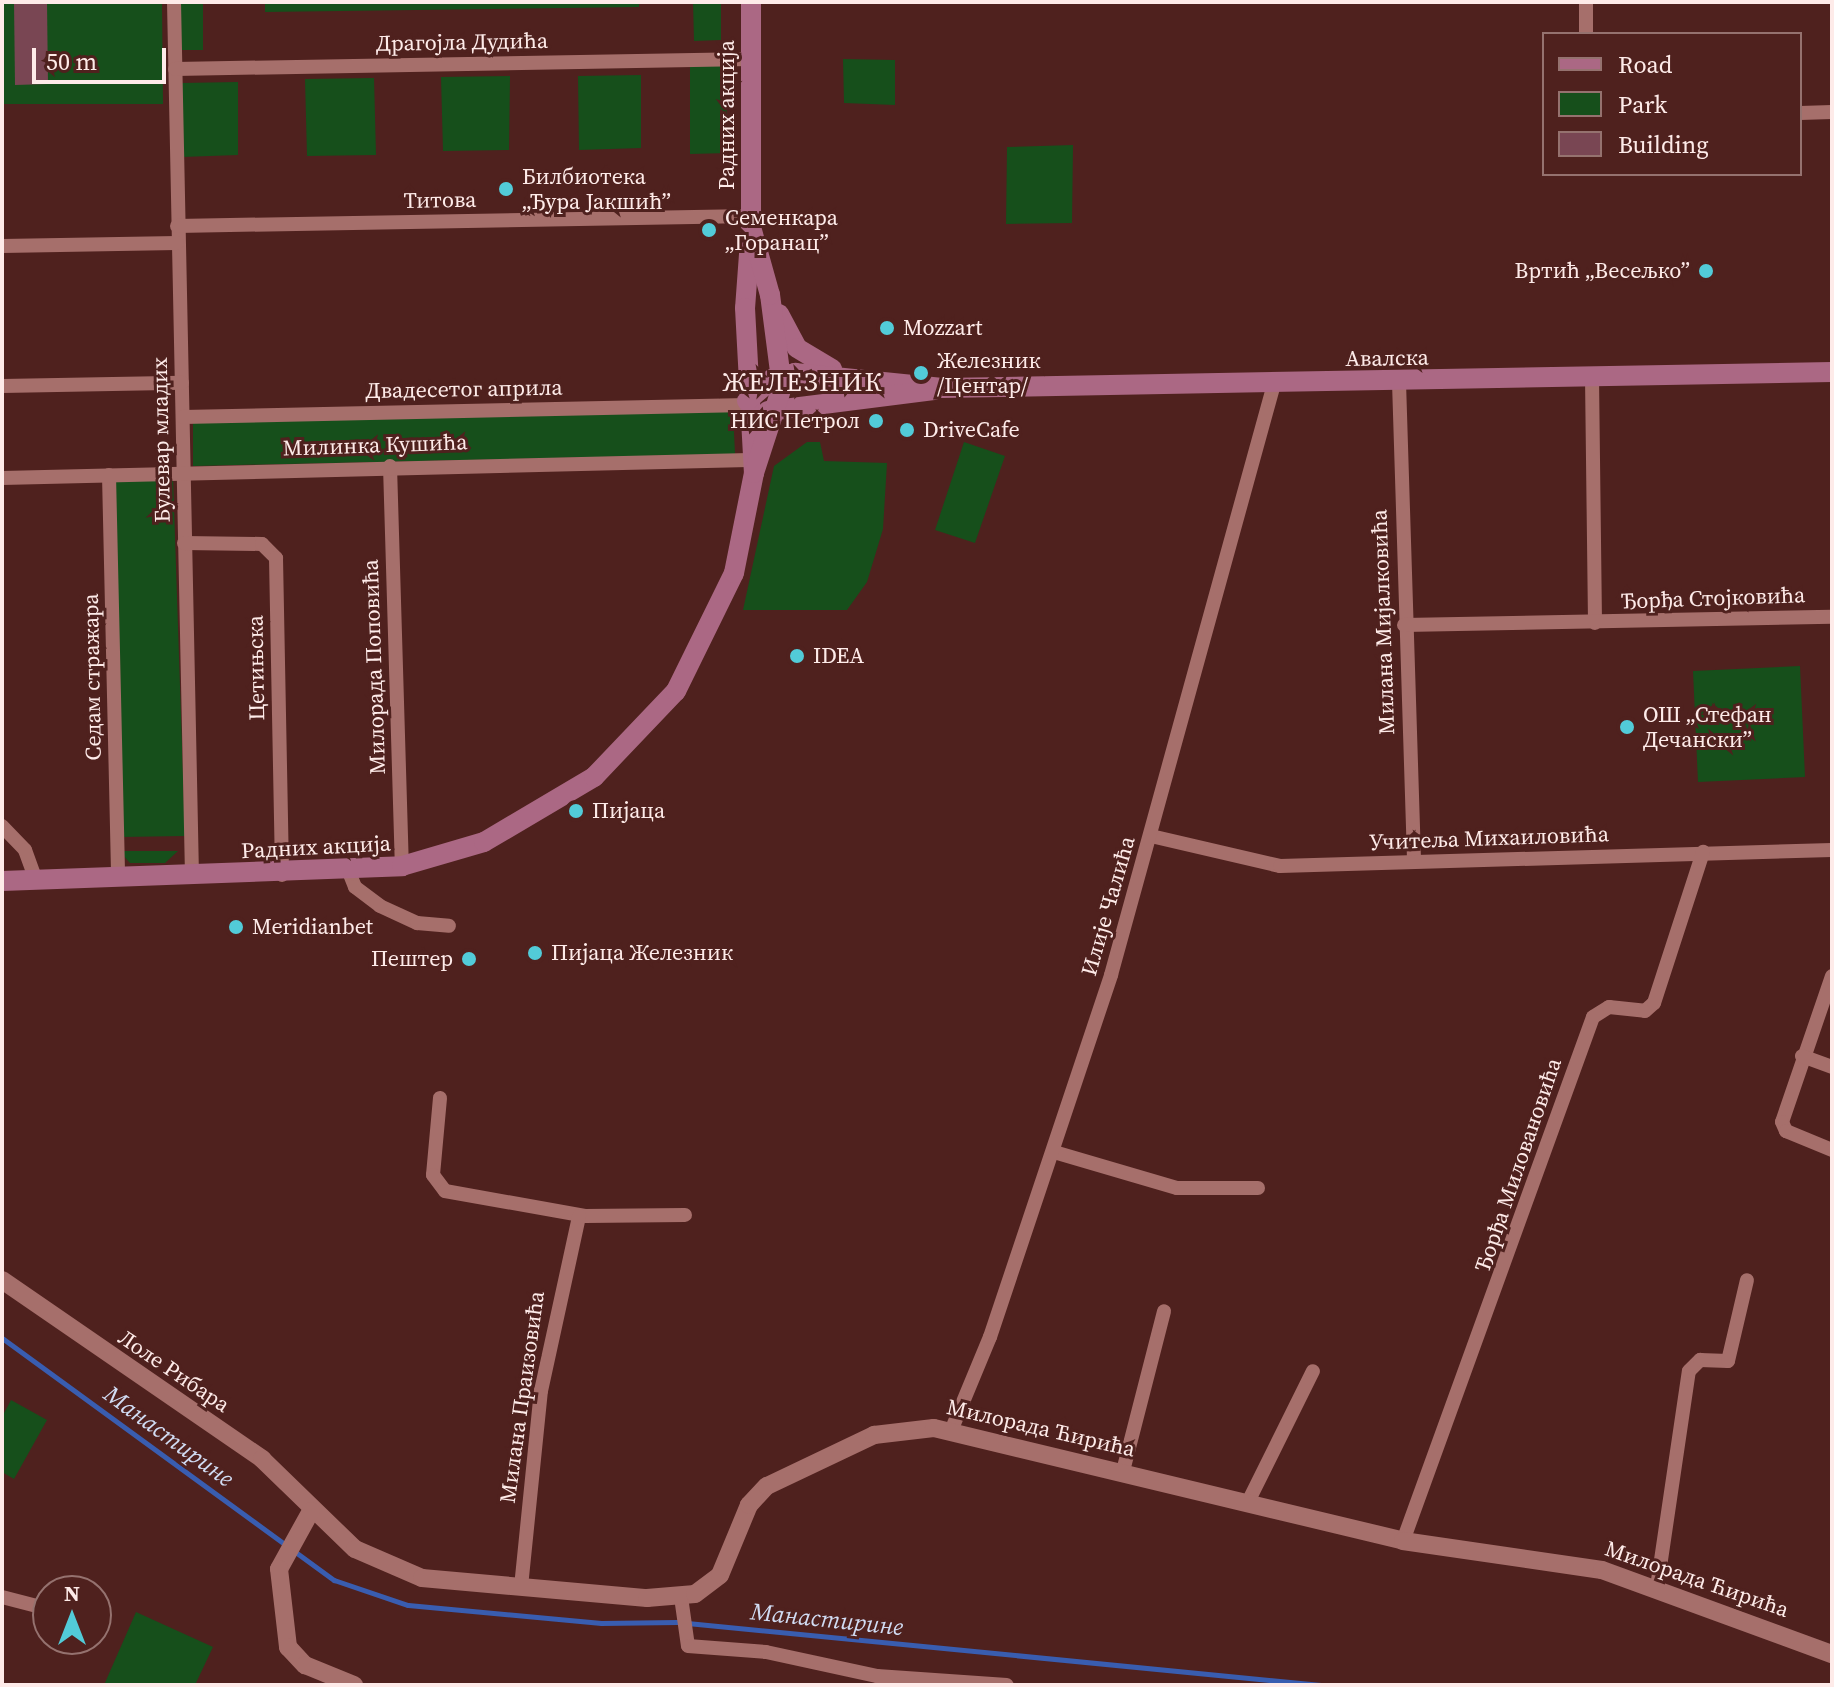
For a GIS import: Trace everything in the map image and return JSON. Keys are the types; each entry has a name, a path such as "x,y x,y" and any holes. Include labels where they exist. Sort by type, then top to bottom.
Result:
{"main road":[{"name":"Радних акција","path":"751,2 751,221 745,265 751,466"},
{"name":"Радних акција","path":"2,881 282,875 402,866 471,847 531,818 594,777 645,728 676,691 724,600 751,466 777,412 782,375 770,295 751,221"},
{"path":"770,295 797,348 854,379"},
{"name":"Авалска","path":"782,375 942,388 1832,372"},
{"path":"747,403 782,375"},
{"name":"Авалска","path":"747,403 777,412 942,388"}],"street":[{"name":"Булевар младих","path":"174,2 192,877"},
{"path":"1586,2 1586,32"},
{"name":"Драгојла Дудића","path":"175,69 751,59"},
{"path":"1802,113 1832,112"},
{"name":"Титова","path":"177,226 751,221"},
{"path":"2,246 177,243"},
{"name":"Ђорђа Стојковића","path":"1592,377 1595,623"},
{"name":"Милана Мијалковића","path":"1399,382 1404,625 1414,862"},
{"path":"2,386 182,383"},
{"name":"Илије Чалића","path":"951,1431 1054,1152 1151,836 1274,384"},
{"name":"Двадесетог априла","path":"183,417 747,403"},
{"name":"Милинка Кушића","path":"2,478 390,466 751,466"},
{"name":"Милорада Поповића","path":"390,466 402,866"},
{"name":"Седам стражара","path":"109,475 118,878"},
{"name":"Цетињска","path":"184,543 262,544 276,558 282,875"},
{"name":"Ђорђа Стојковића","path":"1404,625 1832,617"},
{"path":"2,826 25,850 36,880"},
{"name":"Учитеља Михаиловића","path":"1151,836 1259,865 1832,850"},
{"name":"Ђорђа Миловановића","path":"1403,1541 1593,1017 1609,1007 1645,1011 1654,1003 1703,852"},
{"path":"349,872 355,887 380,906 417,923 449,926"},
{"path":"1832,976 1802,1056 1782,1122 1790,1133 1832,1150"},
{"path":"1802,1056 1832,1067"},
{"path":"440,1098 433,1175 441,1189 579,1216 685,1215"},
{"path":"1054,1152 1177,1188 1258,1188"},
{"name":"Милана Праизовића","path":"521,1587 541,1391 579,1216"},
{"name":"Лоле Рибара","path":"2,1280 262,1459 311,1511"},
{"path":"1657,1587 1689,1371 1700,1360 1728,1361 1747,1280"},
{"path":"1123,1471 1164,1311"},
{"path":"1248,1502 1313,1371"},
{"name":"Милорада Ћирића","path":"682,1604 708,1588 720,1575 749,1505 778,1479 874,1435 951,1431 1403,1541 1602,1570 1657,1587 1832,1654"},
{"path":"354,1685 305,1665 288,1647 277,1581 283,1558 311,1511 355,1549 396,1571 682,1604 688,1646 766,1652 877,1676 1007,1685"},
{"path":"2,1597 32,1605"}],"green space":[{"path":"2,2 162,2 163,104 2,104"},
{"path":"179,2 203,2 203,50 180,50"},
{"path":"265,2 639,2 639,7 265,12"},
{"path":"693,2 721,2 721,40 694,41"},
{"path":"724,59 729,153 690,154 690,60"},
{"path":"843,59 895,60 895,105 844,103"},
{"path":"641,75 641,148 579,150 578,76"},
{"path":"510,76 509,150 443,151 441,77"},
{"path":"374,78 376,155 307,156 305,79"},
{"path":"238,82 238,155 182,157 181,83"},
{"path":"1073,145 1072,223 1006,224 1007,147"},
{"path":"733,411 735,454 193,466 193,423"},
{"path":"807,442 820,442 824,461 887,463 883,529 867,582 847,610 743,610 774,466"},
{"path":"964,442 1005,456 975,543 935,530"},
{"path":"173,477 185,836 121,837 114,479"},
{"path":"1800,666 1805,777 1698,782 1693,671"},
{"path":"119,851 178,851 165,863 130,863"},
{"path":"11,1400 47,1420 14,1479 2,1472 2,1417"},
{"path":"136,1612 213,1647 195,1685 104,1685"}],"building":[{"path":"14,2 47,2 48,84 15,85"}],"waterway":[{"name":"Манастирине","path":"2,1338 334,1580 408,1605 601,1623 677,1622 1321,1685"}],"place":[{"name":"Билбиотека „Ђура Јакшић”","path":"506,189"},
{"name":"Семенкара „Горанац”","path":"709,230"},
{"name":"Вртић „Весељко”","path":"1706,271"},
{"name":"Mozzart","path":"887,328"},
{"name":"Железник /Центар/","path":"921,373"},
{"name":"НИС Петрол","path":"876,421"},
{"name":"DriveCafe","path":"907,430"},
{"name":"IDEA","path":"797,656"},
{"name":"ОШ „Стефан Дечански”","path":"1627,727"},
{"name":"Пијаца","path":"576,811"},
{"name":"Meridianbet","path":"236,927"},
{"name":"Пијаца Железник","path":"535,953"},
{"name":"Пештер","path":"469,959"}],"district":[{"name":"ЖЕЛЕЗНИК","path":"803,383"}]}
